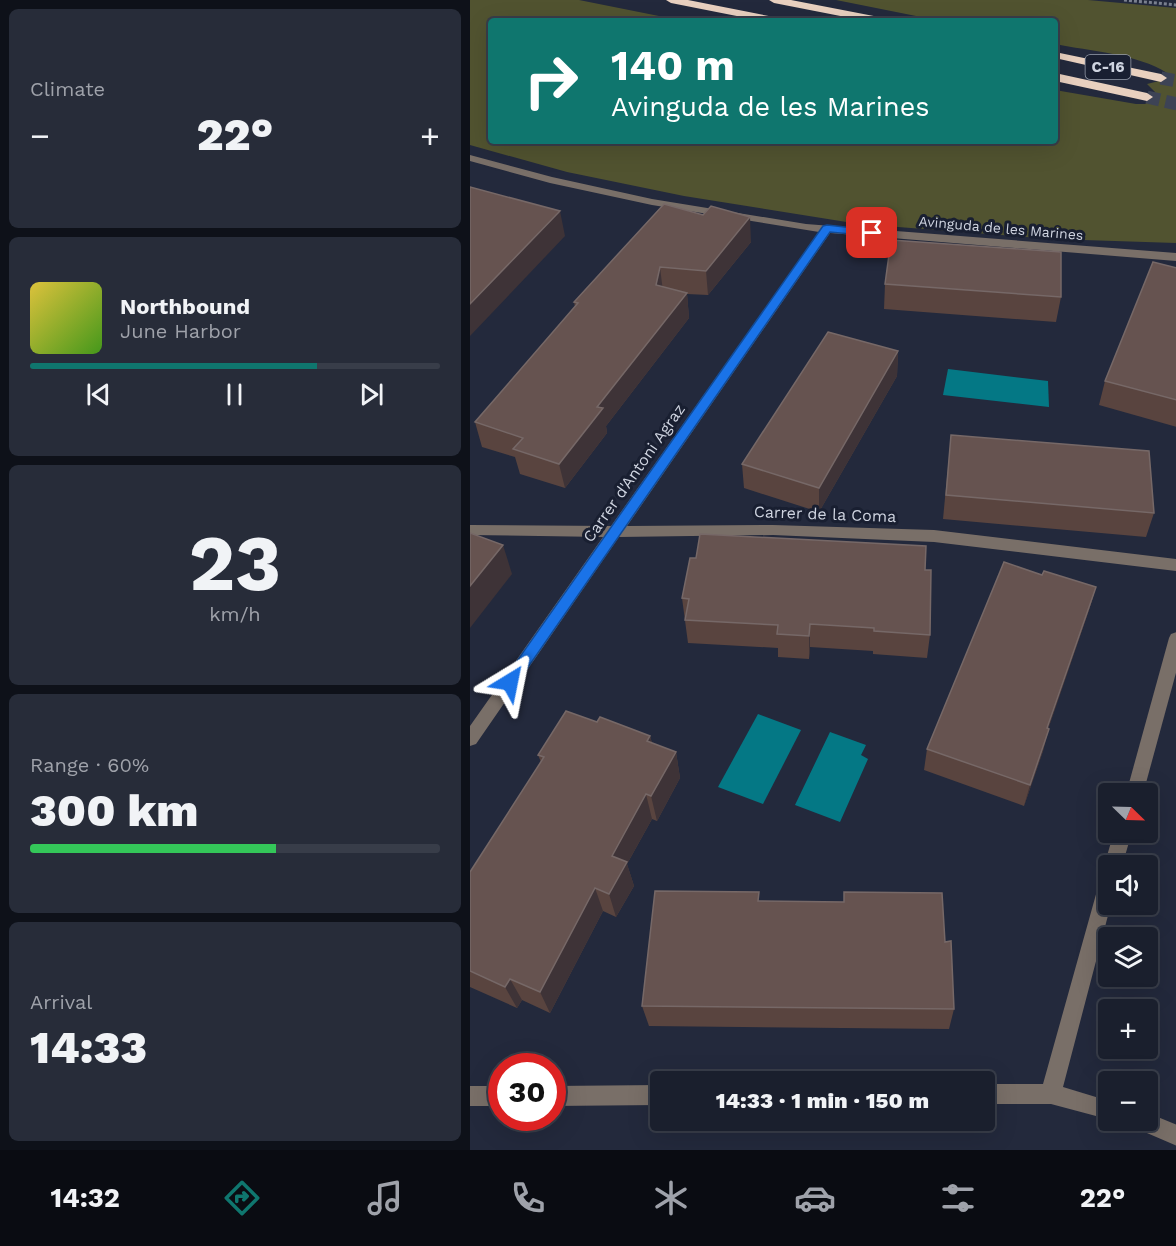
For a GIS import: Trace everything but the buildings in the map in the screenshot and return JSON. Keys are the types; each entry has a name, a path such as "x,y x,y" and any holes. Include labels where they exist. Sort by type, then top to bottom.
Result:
{"highway":[{"path":"671,0 764,18"},
{"path":"774,0 868,18"},
{"name":"C-16","path":"1058,56 1161,78"},
{"name":"C-16","path":"1058,78 1147,97"}],"street":[{"name":"Avinguda de les Marines","path":"470,158 550,180 652,202 827,228 1009,245 1176,257"},
{"name":"Carrer d'Antoni Agraz","path":"470,739 827,228"},
{"name":"Carrer de la Coma","path":"470,530 503,532 773,530 934,536 1176,565"},
{"path":"1137,783 1176,638"},
{"path":"1051,1094 1099,915"},
{"path":"995,1094 1051,1094 1098,1108"},
{"path":"566,1096 650,1095"},
{"path":"470,1096 488,1096"},
{"path":"1158,1128 1176,1136"}],"path":[{"path":"1124,0 1176,5"}],"shaded area":[{"path":"470,0 579,0 669,18 488,18 488,144 1058,144 1058,91 1145,104 1156,97 1155,92 1147,84 1167,79 1167,73 1128,57 1058,45 1058,18 926,18 836,0 1088,0 1176,8 1176,243 1053,239 859,224 684,196 567,172 470,145"},
{"path":"948,369 1048,381 1049,407 943,395"},
{"path":"758,714 801,730 763,804 718,787"},
{"path":"830,732 866,745 861,755 868,759 840,822 795,805"}],"tunnel":[{"path":"1161,78 1177,81"},
{"path":"1147,97 1177,104"}],"route":[{"path":"510,682 827,228 872,233"}]}
